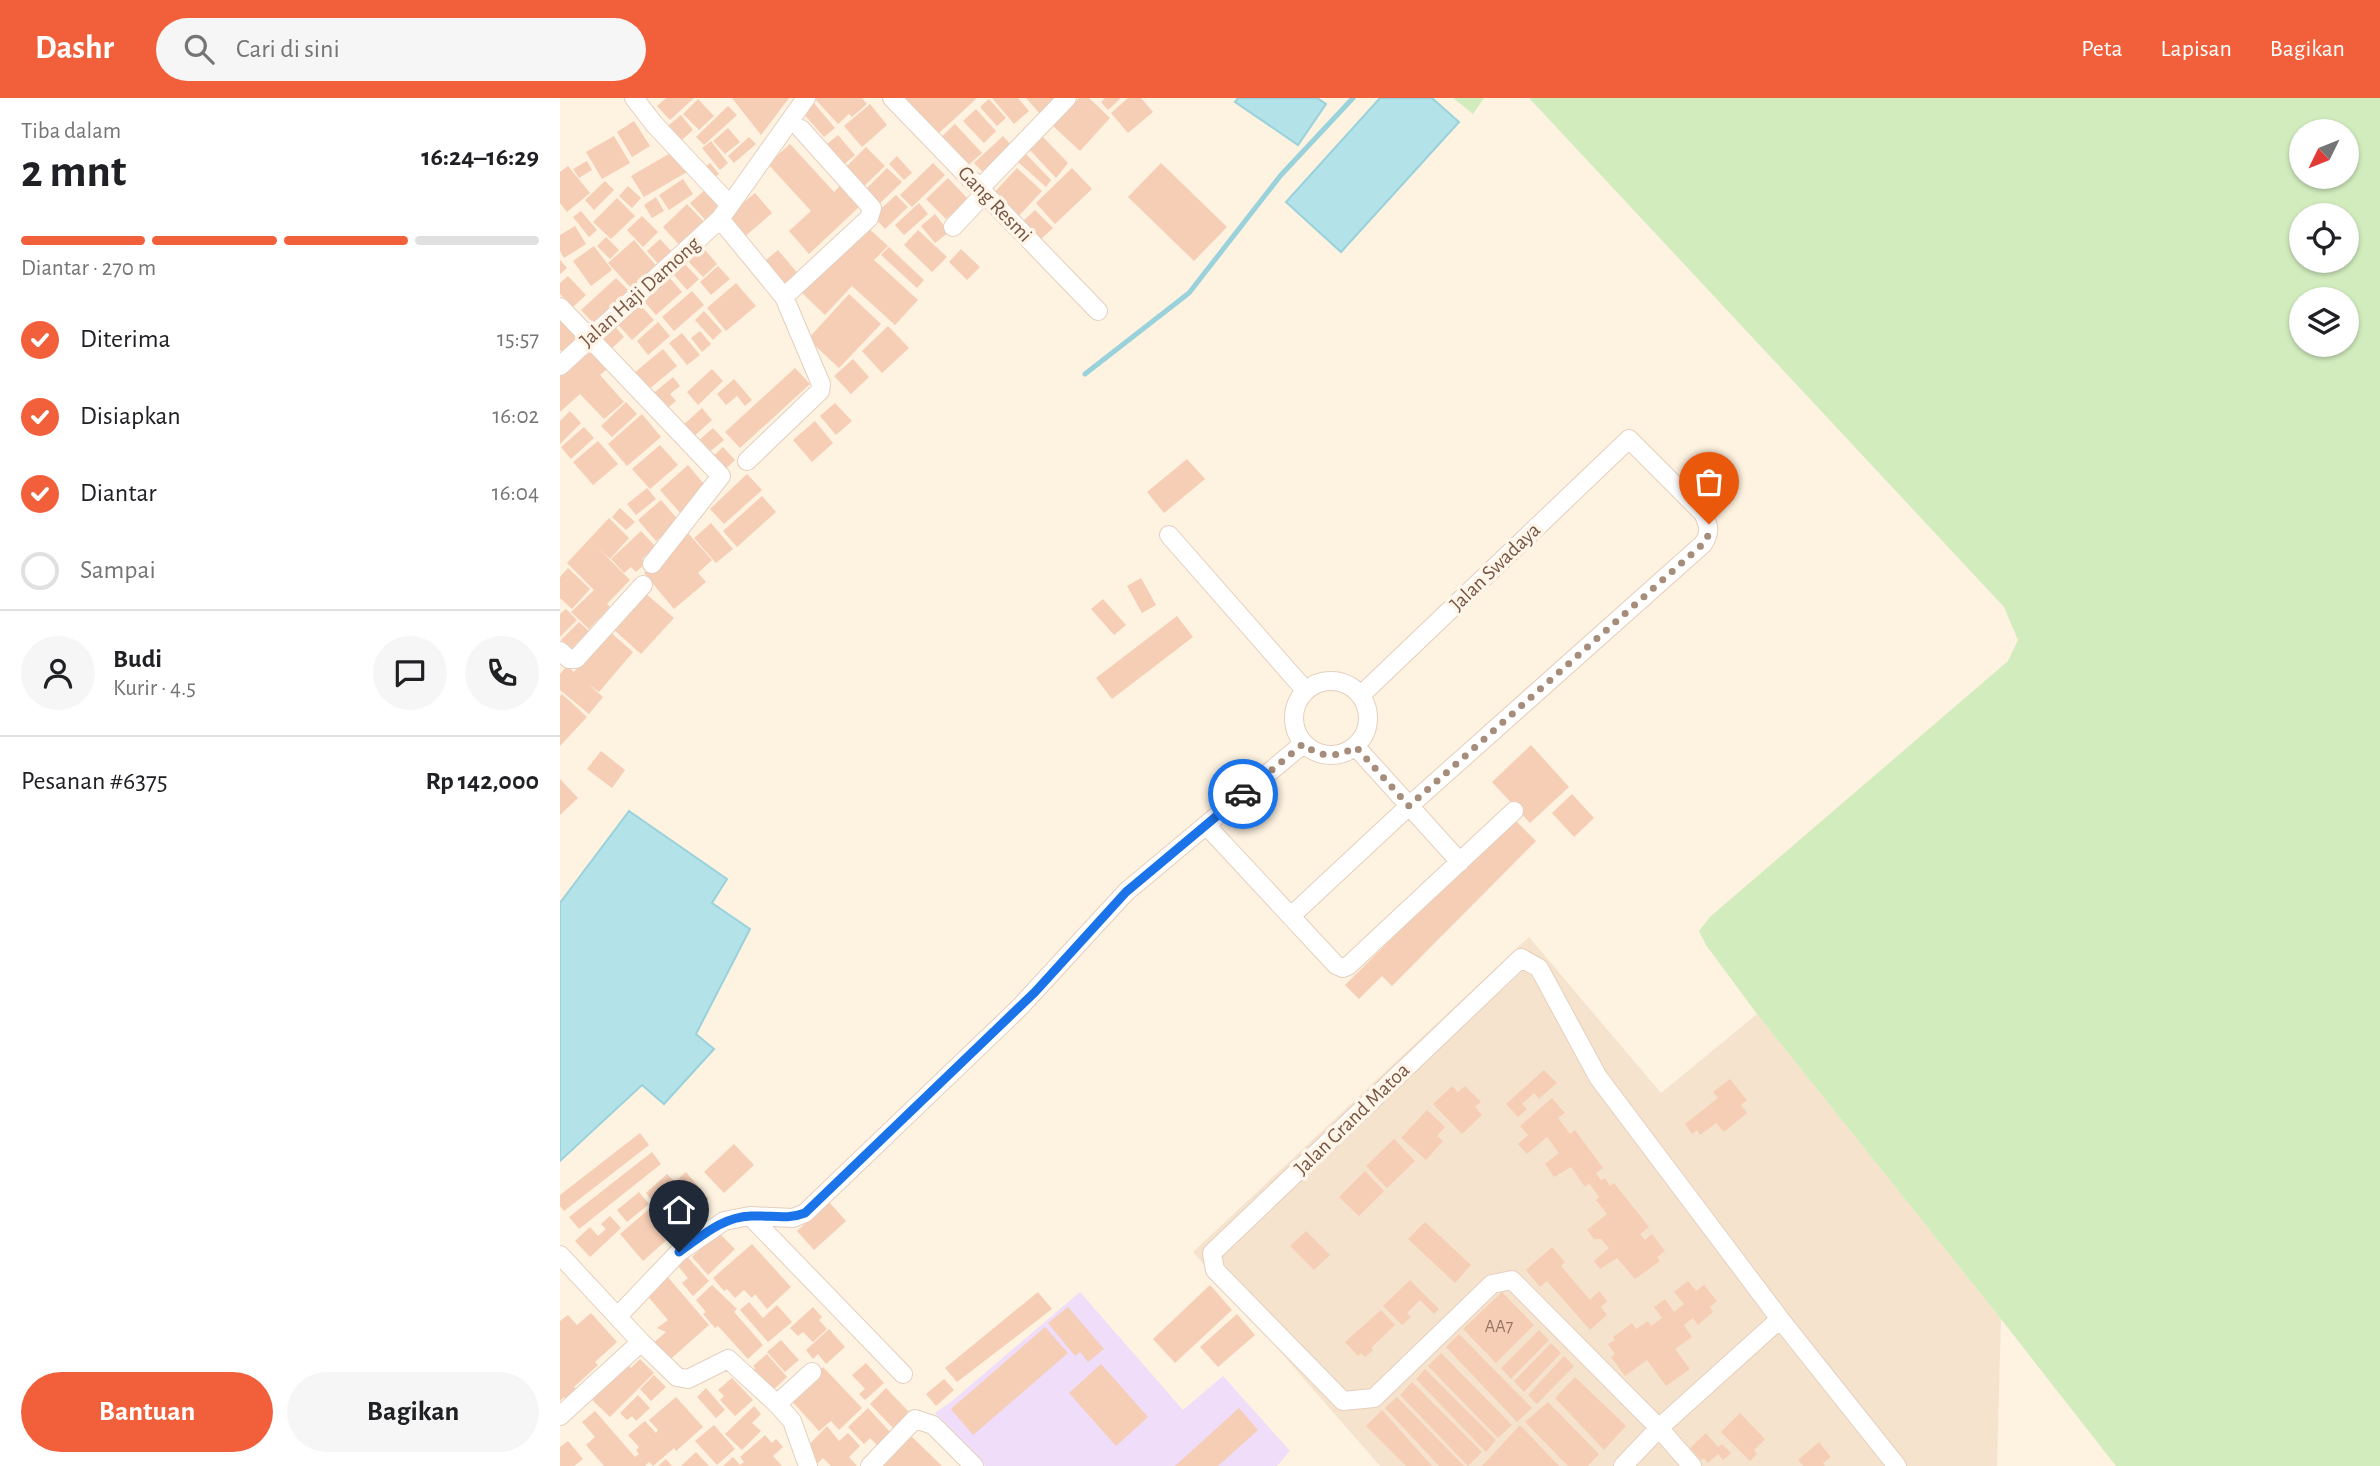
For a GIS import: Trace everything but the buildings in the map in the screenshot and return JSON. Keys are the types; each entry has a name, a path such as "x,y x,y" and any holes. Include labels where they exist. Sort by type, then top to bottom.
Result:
{"street":[{"path":"634,98 725,212 784,296 821,388 747,461"},
{"name":"Jalan Haji Damong","path":"560,366 725,212 806,98"},
{"name":"Gang Resmi","path":"892,98 1098,311"},
{"path":"953,227 1067,98"},
{"path":"784,296 869,218 872,208 801,129"},
{"path":"560,307 721,476 652,564"},
{"name":"Jalan Swadaya","path":"1360,695 1629,439 1703,513 1709,524 1709,534 1693,553 1409,806"},
{"path":"1169,535 1305,690"},
{"path":"560,651 569,659 576,659 643,584"},
{"path":"1334,680 1349,685 1360,695 1367,708 1368,722 1364,736 1356,747 1343,754 1329,756 1315,753 1303,744 1295,732 1293,717 1296,702 1305,690 1318,682 1334,680"},
{"path":"618,1316 679,1252 724,1221 750,1216 793,1218 805,1213 1035,992 1126,892 1303,744"},
{"path":"1356,747 1460,862"},
{"path":"1291,916 1409,806"},
{"path":"1206,825 1336,965 1343,968 1348,967 1514,811"},
{"name":"Jalan Grand Matoa","path":"1692,1466 1659,1428 1512,1280 1492,1284 1374,1398 1343,1401 1215,1270 1212,1253 1521,958 1539,968 1598,1077 1780,1319 1897,1466"},
{"path":"750,1216 903,1374"},
{"path":"560,1255 677,1377 688,1378 728,1359 792,1420 808,1466"},
{"path":"1623,1466 1659,1428 1780,1319"},
{"path":"560,1416 641,1342"},
{"path":"777,1404 812,1372"},
{"path":"870,1466 915,1419 933,1425 974,1466"}],"shaded area":[{"path":"1529,937 1661,1093 1757,1014 2001,1319 1997,1466 1380,1466 1193,1252"},
{"path":"1080,1292 1183,1410 1223,1376 1290,1451 1277,1466 985,1466 935,1413"}],"green space":[{"path":"1453,98 1484,98 1473,114"},
{"path":"1529,98 2380,98 2380,1466 2116,1466 1757,1014 1706,945 1699,931 1711,916 2008,661 2018,640 2004,607"}],"water":[{"path":"1238,98 1317,98 1326,104 1298,145 1235,102"},
{"path":"1380,98 1432,98 1459,122 1341,252 1286,202"},
{"path":"629,811 727,879 712,903 750,929 696,1034 714,1049 664,1104 642,1085 560,1161 560,903"}],"waterway":[{"path":"1085,374 1189,293 1281,175 1353,98"}],"way so far":[{"path":"1243,794 1303,744 1315,753 1329,756 1343,754 1356,747 1409,806 1703,544 1709,534 1709,524"}],"route":[{"path":"679,1252 724,1221 750,1216 793,1218 805,1213 1051,977 1126,892 1243,794"}]}
